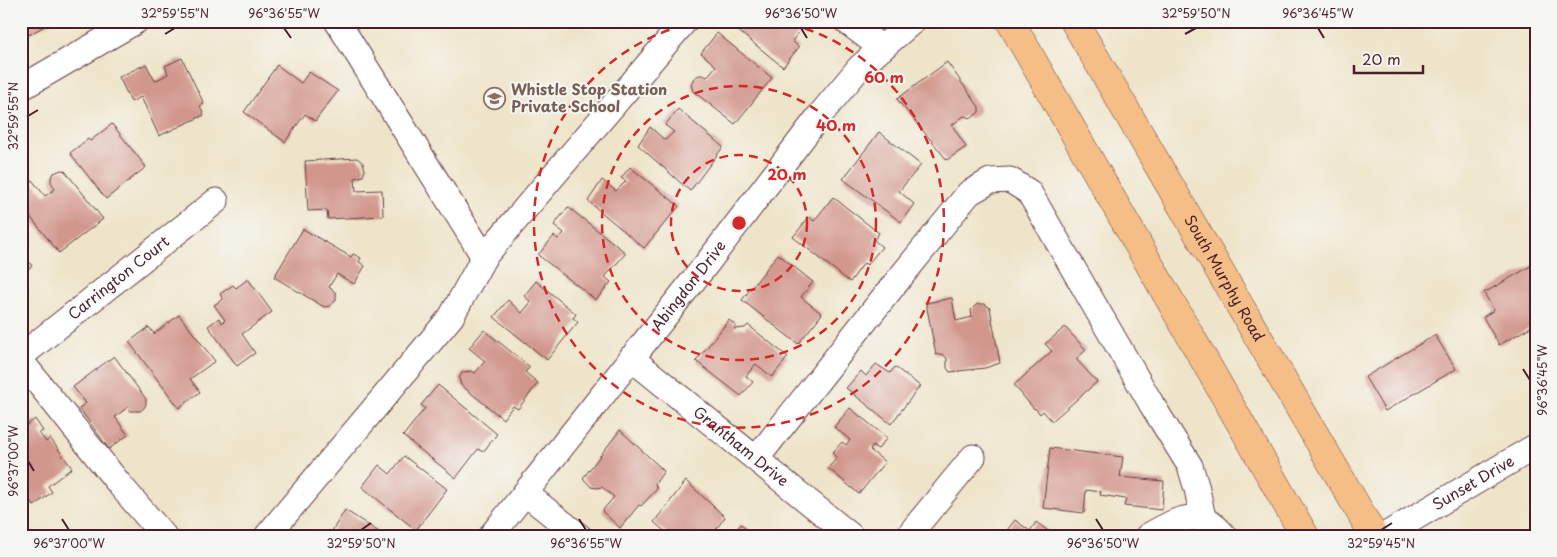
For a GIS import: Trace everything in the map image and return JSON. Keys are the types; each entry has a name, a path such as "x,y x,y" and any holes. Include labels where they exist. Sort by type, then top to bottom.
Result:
{"main road":[{"path":"1010,21 1305,536"},
{"name":"South Murphy Road","path":"1074,21 1374,536"}],"street":[{"path":"21,88 136,21"},
{"path":"337,21 484,257"},
{"path":"267,536 451,317 484,257 685,21"},
{"path":"846,21 882,48"},
{"name":"Abingdon Drive","path":"491,536 708,262 826,108 859,68 914,21"},
{"path":"756,459 881,300 969,194 990,181 1010,180 1029,192 1152,405 1190,466 1203,518"},
{"name":"Carrington Court","path":"21,356 216,200"},
{"name":"Grantham Drive","path":"631,358 850,536"},
{"path":"21,361 120,485 164,536"},
{"name":"Sunset Drive","path":"1384,536 1536,446"},
{"path":"908,536 973,457"},
{"path":"525,493 579,536"},
{"path":"1148,536 1168,524 1185,518 1203,518 1216,526 1224,536"}],"building":[{"path":"21,21 53,21 27,36"},
{"path":"726,21 813,21 807,28 804,26 792,41 799,47 783,67"},
{"path":"717,33 772,78 735,124 693,91 691,84 694,78 699,75 707,77 716,66 701,53"},
{"path":"182,58 204,104 200,106 204,115 159,136 141,97 131,102 119,77 146,64 155,81 168,74 165,66"},
{"path":"947,62 979,107 979,112 972,118 964,116 952,125 966,147 947,160 897,99"},
{"path":"277,65 301,83 309,72 338,91 315,121 305,114 285,142 244,112"},
{"path":"678,109 723,147 690,191 638,145 650,127 665,140 674,132 665,125"},
{"path":"112,124 146,167 106,199 70,153"},
{"path":"879,132 921,165 899,191 914,204 901,222 843,179"},
{"path":"357,158 363,163 365,170 363,176 355,178 356,191 382,190 383,216 328,219 327,210 308,211 305,161"},
{"path":"630,167 679,206 644,248 588,201 602,180 616,191 626,181 621,178"},
{"path":"61,170 65,171 103,219 59,253 21,205 21,188 32,180 45,196 55,189 51,182 51,177 54,173"},
{"path":"833,197 879,233 874,240 882,247 867,265 864,263 850,282 793,237 809,217 814,221"},
{"path":"568,207 626,253 605,277 611,282 596,300 538,255 554,236 558,239 564,233 554,225"},
{"path":"303,229 351,257 353,254 361,258 359,262 365,266 354,284 337,274 329,287 336,293 336,300 330,306 324,307 274,277"},
{"path":"778,254 813,282 801,297 822,314 798,344 742,300"},
{"path":"24,255 32,266 21,275 21,257"},
{"path":"1536,263 1536,324 1499,345 1483,317 1494,310 1484,293"},
{"path":"248,279 272,312 242,334 255,353 237,366 208,326 219,318 222,323 225,320 214,305 223,299 220,294 233,285 236,288"},
{"path":"536,281 576,314 573,318 578,322 547,360 494,317 508,300 522,313 531,302 524,296"},
{"path":"952,298 956,321 972,317 971,310 977,304 985,304 990,308 1000,363 985,368 950,372 947,368 947,358 942,354 936,355 926,303"},
{"path":"179,315 215,361 190,379 200,392 179,408 129,342 149,327 154,334"},
{"path":"729,320 736,326 734,329 745,328 748,325 788,357 772,377 756,364 746,376 753,382 741,396 696,361"},
{"path":"1065,327 1086,350 1076,359 1097,382 1052,421 1043,411 1040,414 1034,409 1014,385 1052,351 1045,344"},
{"path":"484,330 530,367 525,372 538,383 518,409 513,406 503,419 461,385 459,378 463,372 472,371 475,373 485,361 469,348"},
{"path":"1435,335 1456,369 1385,411 1365,377"},
{"path":"114,356 146,399 146,404 140,411 130,411 128,407 115,417 128,435 109,449 79,408 86,403 73,387"},
{"path":"876,364 890,373 895,367 920,386 891,424 846,388 861,371 866,376"},
{"path":"438,385 497,434 483,452 478,449 456,478 403,436 425,408 421,405"},
{"path":"850,408 887,438 878,449 873,446 870,450 885,462 859,494 828,468 837,458 832,453 842,442 846,445 850,440 834,427"},
{"path":"35,419 43,431 39,433 46,442 50,438 72,468 48,486 52,492 34,506 21,488 21,426 23,428"},
{"path":"620,430 664,471 655,484 657,489 641,506 639,505 620,528 602,511 614,497 602,487 591,487 583,478"},
{"path":"1050,448 1123,457 1120,477 1164,481 1162,510 1124,506 1126,499 1100,495 1101,492 1086,490 1084,513 1043,508"},
{"path":"404,456 447,489 416,530 362,487 379,465 390,474"},
{"path":"686,481 725,517 711,536 670,536 654,522"},
{"path":"345,510 385,536 339,536 332,531"},
{"path":"1015,520 1030,531 1036,522 1055,536 996,536 1000,531 1004,534"},
{"path":"741,524 755,536 732,536"}],"place":[{"name":"Whistle Stop Station Private School","path":"495,99"}]}
